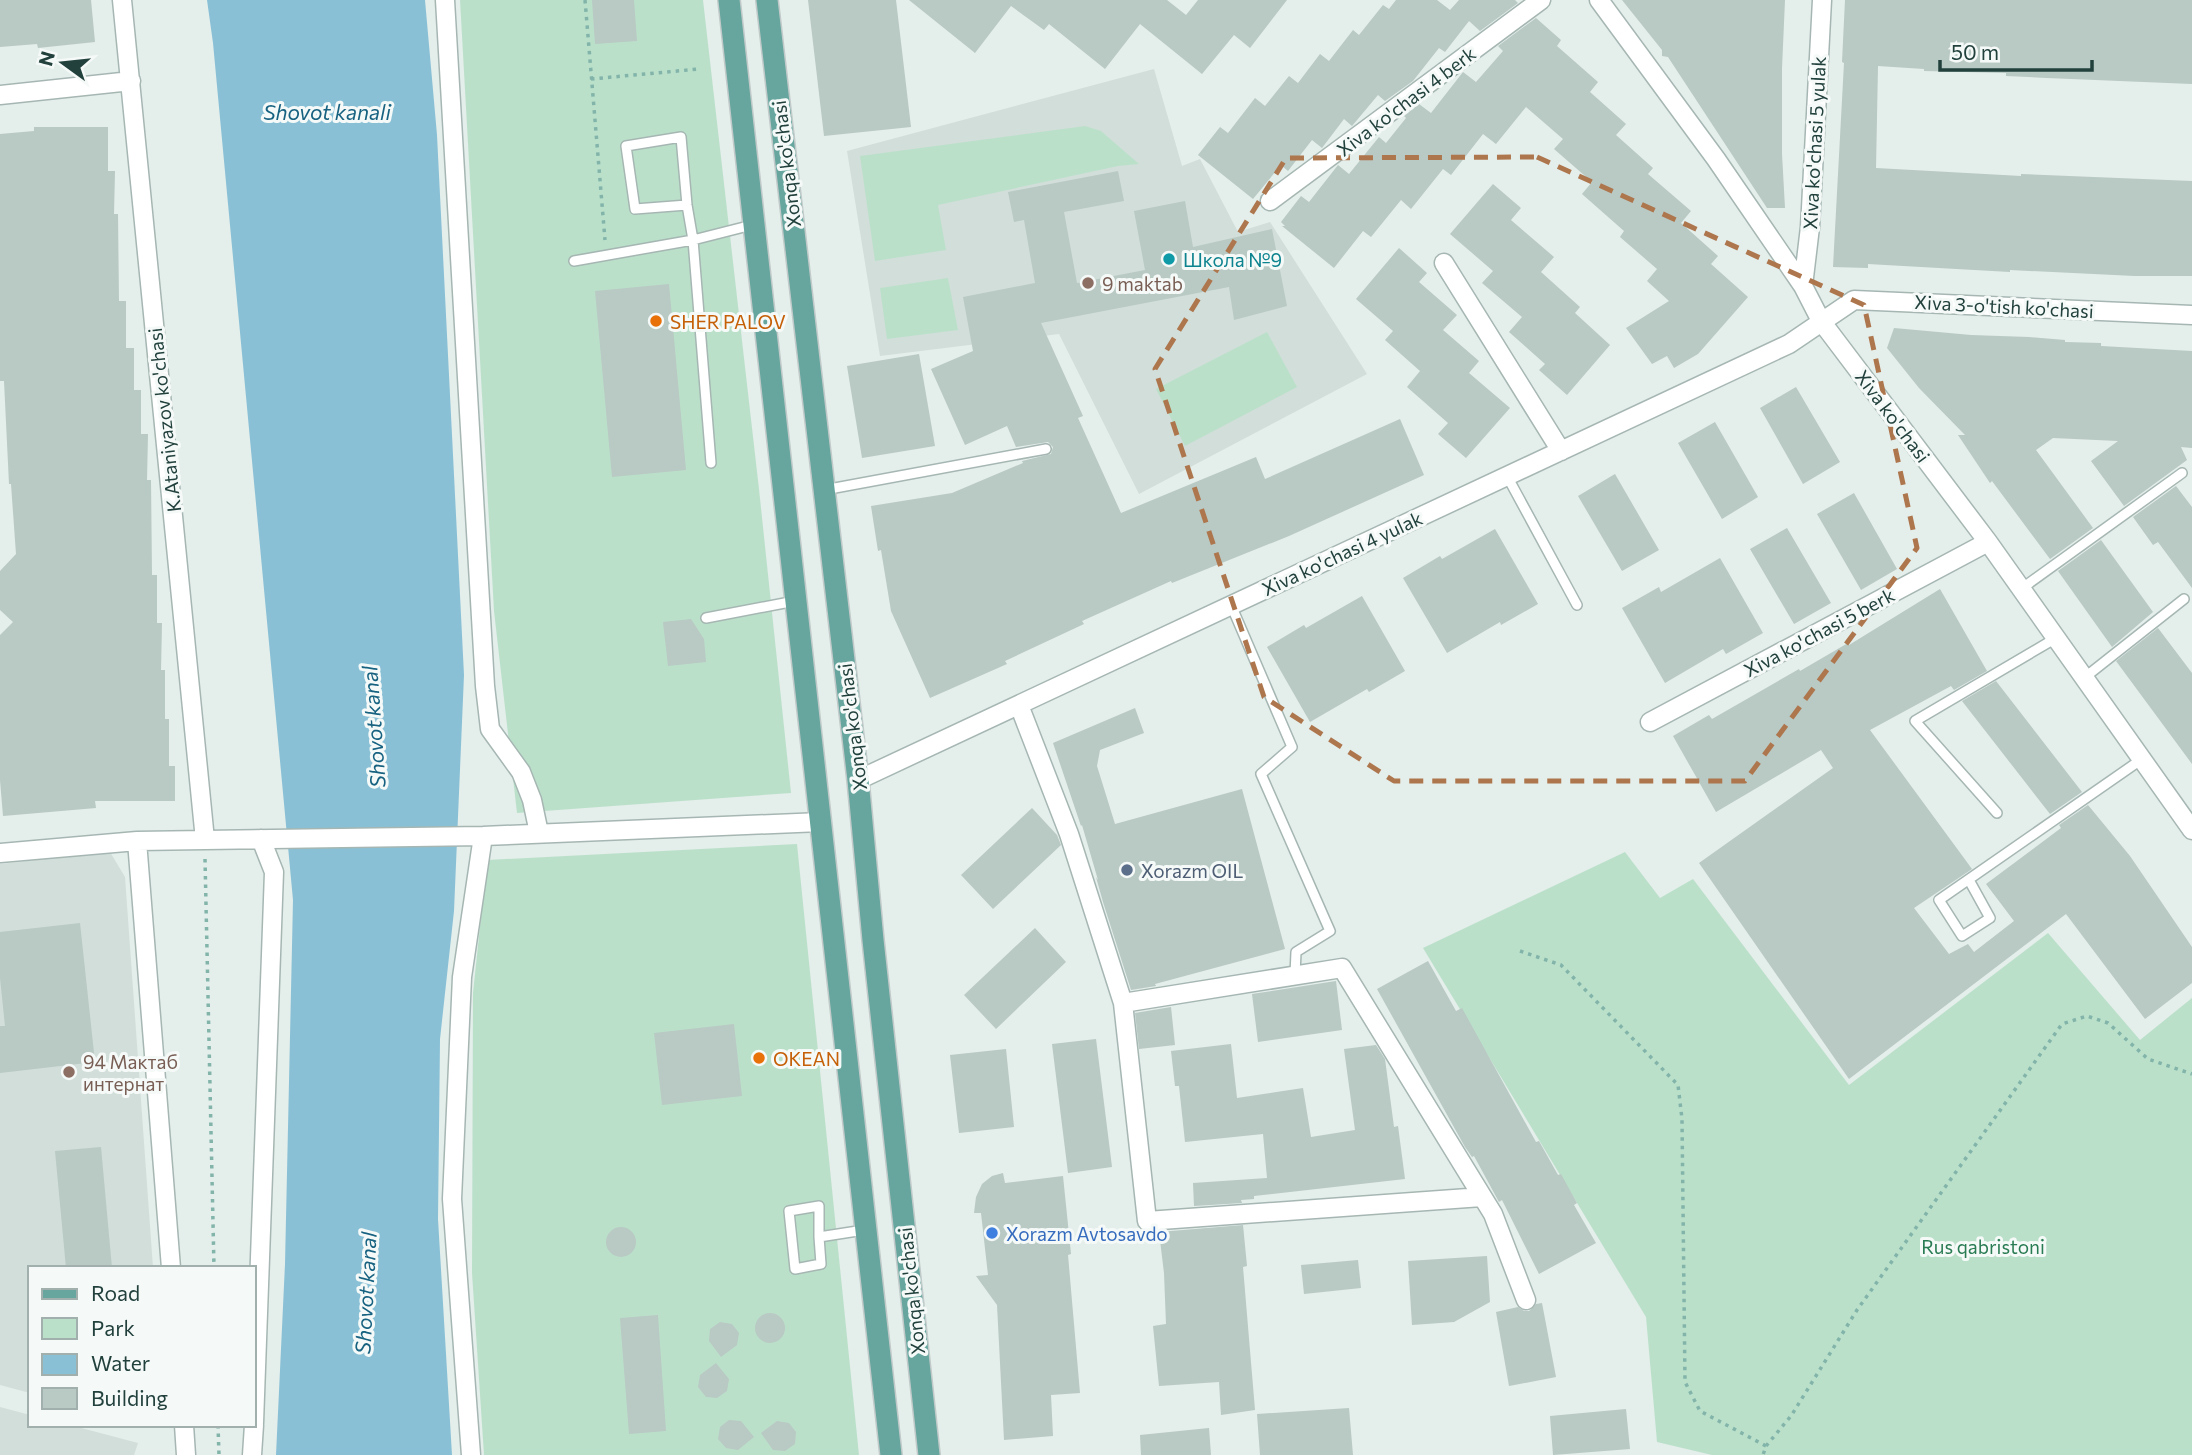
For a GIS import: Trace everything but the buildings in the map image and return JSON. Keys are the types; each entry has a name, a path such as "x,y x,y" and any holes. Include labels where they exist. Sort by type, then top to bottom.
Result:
{"main road":[{"name":"Xonqa ko'chasi","path":"729,0 891,1455"},
{"name":"Xonqa ko'chasi","path":"767,0 859,780 873,940 929,1455"}],"street":[{"name":"K.Ataniyazov ko'chasi","path":"121,0 205,840"},
{"path":"445,0 490,729 521,772 533,800 539,833"},
{"name":"Xiva ko'chasi 4 berk","path":"1270,201 1541,0"},
{"name":"Xiva ko'chasi","path":"1599,0 1716,159 1803,286 1821,321 1987,542 2192,830"},
{"name":"Xiva ko'chasi 5 yulak","path":"1803,286 1810,227 1822,0"},
{"path":"0,95 131,82"},
{"path":"1444,263 1561,451"},
{"name":"Xiva 3-o'tish ko'chasi","path":"1821,321 1854,300 2192,315"},
{"name":"Xiva ko'chasi 4 yulak","path":"859,780 1789,344 1821,321"},
{"name":"Xiva ko'chasi 5 berk","path":"1650,722 1987,542"},
{"path":"1019,705 1069,834 1122,1003 1147,1221 1482,1197"},
{"path":"0,853 137,841 483,836 821,822"},
{"path":"471,1455 452,1199 462,977 483,836"},
{"path":"256,1369 274,872 261,839"},
{"path":"137,841 171,1266"},
{"path":"1122,1003 1342,968 1493,1214 1525,1300"},
{"path":"184,1427 186,1455"},
{"path":"252,1455 254,1427"}],"lane":[{"path":"687,205 635,209 626,146 681,137 693,240 711,463"},
{"path":"574,261 693,240 754,225"},
{"path":"824,490 1046,449"},
{"path":"2021,589 2182,473"},
{"path":"1507,476 1577,605"},
{"path":"2084,678 2185,599"},
{"path":"706,618 796,601"},
{"path":"1231,605 1292,747 1261,774 1330,931 1296,953 1295,975"},
{"path":"1997,813 1915,721 2056,638"},
{"path":"1969,880 1990,918 1962,936 1939,900 2142,759"},
{"path":"819,1206 819,1237 821,1264 795,1269 789,1211 819,1206"},
{"path":"819,1237 866,1230"}],"path":[{"path":"584,0 606,240"},
{"path":"592,79 699,69"},
{"path":"205,840 214,1266"},
{"path":"1520,951 1561,965 1678,1085 1682,1119 1685,1382 1700,1411 1766,1446"},
{"path":"1763,1455 1766,1446 1791,1416 1857,1310 2062,1024 2087,1016 2108,1023 2148,1059 2192,1074"},
{"path":"218,1427 219,1455"}],"highlighted area":[{"path":"1537,157 1864,305 1917,548 1745,781 1394,781 1264,697 1155,369 1286,158"}],"shaded area":[{"name":"9 maktab","path":"1154,69 1182,166 1200,159 1238,232 1270,222 1367,374 1139,494 1059,334 880,356 847,151"},
{"name":"94 Мактаб интернат","path":"110,852 125,877 153,1266 28,1266 28,1392 0,1385 0,864"},
{"path":"0,1407 28,1414 28,1427 78,1427 138,1443 134,1455 0,1455"}],"green space":[{"path":"460,0 703,0 791,793 517,813 494,611"},
{"path":"1085,126 1101,131 1139,164 1118,166 938,205 946,250 875,261 860,156"},
{"path":"948,278 958,330 887,339 880,288"},
{"path":"1267,332 1297,387 1185,446 1156,389"},
{"path":"797,844 859,1455 484,1455 472,1273 473,993 487,860"},
{"name":"Rus qabristoni","path":"1625,852 1660,898 1693,879 1849,1085 2048,933 2140,1040 2192,998 2192,1455 1712,1455 1657,1442 1646,1317 1423,948"}],"water":[{"name":"Shovot kanali","path":"207,0 425,0 437,135 464,675 454,911 440,1039 438,1219 452,1455 276,1455 285,1264 293,900"}],"place":[{"name":"Школа №9","path":"1169,259"},
{"name":"9 maktab","path":"1088,283"},
{"name":"SHER PALOV","path":"656,321"},
{"name":"Xorazm OIL","path":"1127,870"},
{"name":"OKEAN","path":"759,1058"},
{"name":"94 Мактаб интернат","path":"69,1072"},
{"name":"Xorazm Avtosavdo","path":"992,1233"}],"water label":[{"name":"Shovot kanal","path":"373,727"},
{"name":"Shovot kanal","path":"365,1293"}]}
